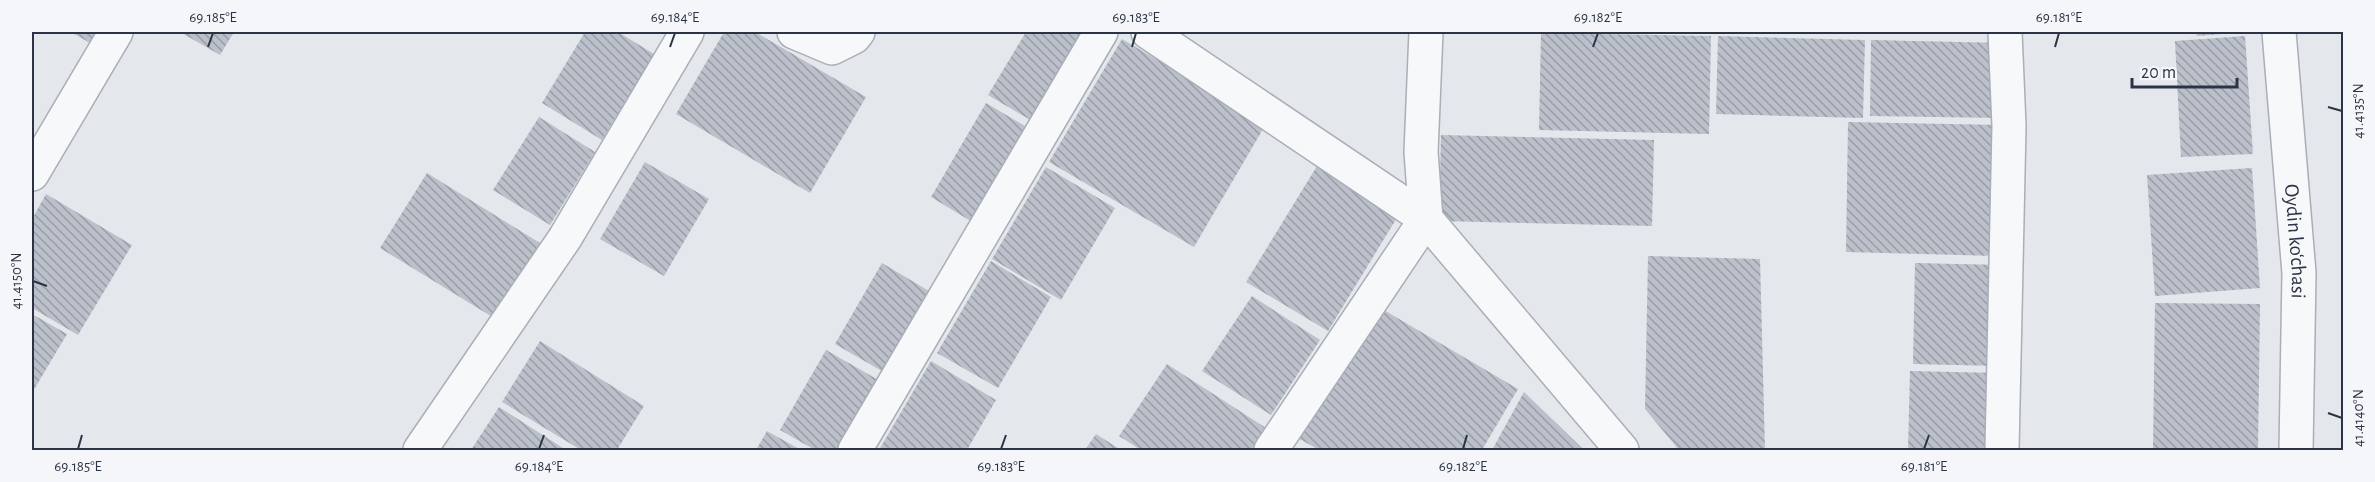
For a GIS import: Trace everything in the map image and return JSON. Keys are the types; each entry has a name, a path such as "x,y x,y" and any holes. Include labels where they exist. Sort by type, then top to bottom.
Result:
{"street":[{"path":"32,174 116,32"},
{"path":"420,450 566,238 687,32"},
{"path":"794,32 832,48 854,37 858,32"},
{"path":"855,450 1101,32"},
{"path":"1148,32 1426,219 1622,450"},
{"path":"1271,450 1426,219 1421,152 1426,32"},
{"path":"2002,450 2009,126 2005,32"},
{"name":"Oydin ko‘chasi","path":"2278,32 2299,273 2296,450"}],"building":[{"path":"71,32 106,32 97,47"},
{"path":"180,32 234,32 220,55"},
{"path":"585,32 618,32 654,54 602,140 542,103"},
{"path":"724,32 755,32 866,97 810,193 676,114"},
{"path":"1026,32 1094,32 1039,125 988,95"},
{"path":"2196,32 2234,32 2234,33 2197,36"},
{"path":"1541,33 1711,36 1709,134 1539,130"},
{"path":"1718,36 1865,40 1863,118 1716,114"},
{"path":"2245,36 2253,154 2181,157 2175,41"},
{"path":"1122,39 1266,124 1194,247 1049,162"},
{"path":"1871,40 2003,43 2001,118 1870,116"},
{"path":"986,103 1035,132 979,226 931,197"},
{"path":"539,117 595,152 550,225 493,190"},
{"path":"1848,122 2000,125 1997,256 1846,252"},
{"path":"1441,135 1654,140 1652,226 1439,221"},
{"path":"645,162 709,199 664,276 600,239"},
{"path":"1317,166 1398,216 1328,331 1246,282"},
{"path":"1046,167 1115,208 1061,300 992,259"},
{"path":"2252,168 2260,288 2155,296 2147,175"},
{"path":"427,173 540,243 494,318 380,248"},
{"path":"46,194 132,245 78,335 32,308 32,219"},
{"path":"1648,256 1760,259 1765,450 1679,450 1645,409"},
{"path":"991,261 1051,297 998,388 937,353"},
{"path":"882,263 934,294 887,374 835,344"},
{"path":"1915,263 2001,265 1998,366 1913,364"},
{"path":"1252,296 1320,340 1271,415 1202,371"},
{"path":"2155,303 2260,304 2258,450 2153,450"},
{"path":"1377,306 1518,389 1482,450 1319,450 1298,438"},
{"path":"32,314 67,334 32,393"},
{"path":"540,341 644,406 617,450 581,450 502,402"},
{"path":"826,350 882,382 842,450 815,450 780,430"},
{"path":"931,361 996,400 967,450 879,450"},
{"path":"1167,364 1266,428 1251,450 1141,450 1119,436"},
{"path":"1910,371 1997,373 1995,450 1908,450"},
{"path":"1524,392 1584,450 1492,450"},
{"path":"499,407 566,450 471,450"},
{"path":"767,431 801,450 756,450"},
{"path":"1096,434 1121,450 1085,450"}]}
